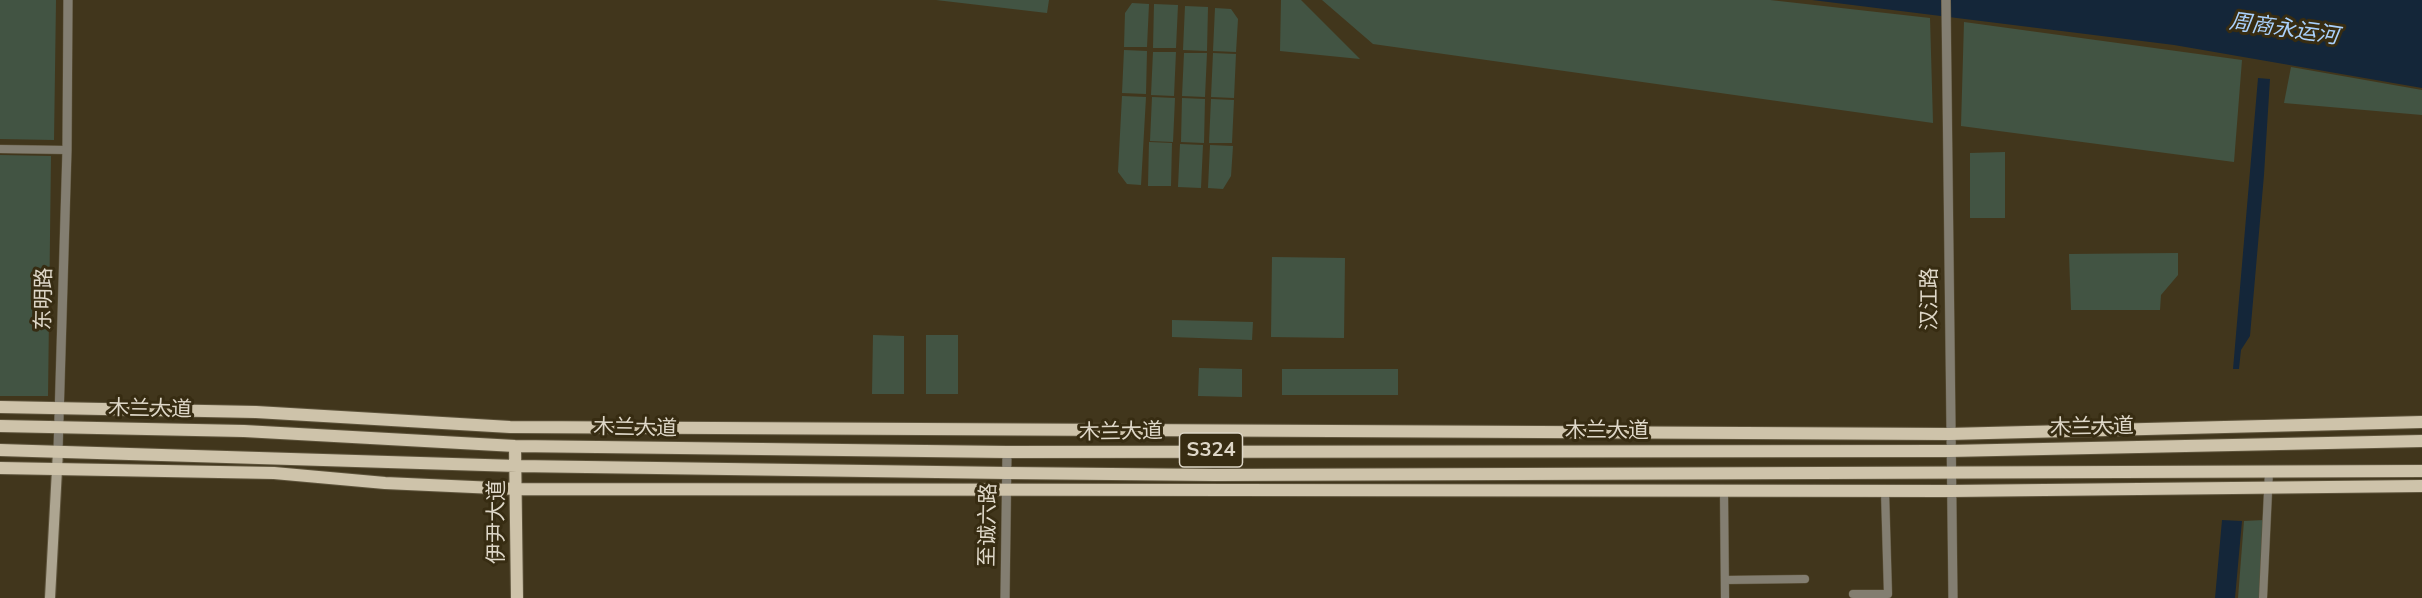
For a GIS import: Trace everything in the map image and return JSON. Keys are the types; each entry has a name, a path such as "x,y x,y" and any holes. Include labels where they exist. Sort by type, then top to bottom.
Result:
{"main road":[{"path":"0,406 256,412 510,427 1949,434 2422,422"},
{"name":"木兰大道","path":"0,426 243,431 515,446 1007,452 1949,451 2422,441"},
{"name":"伊尹大道","path":"515,446 517,598"},
{"name":"木兰大道","path":"0,450 516,466 1007,473 1251,475 2422,471"},
{"name":"东明路","path":"50,598 58,451"},
{"path":"0,468 274,473 385,483 517,489 1950,491 2422,486"}],"street":[{"name":"东明路","path":"58,451 67,150 68,0"},
{"name":"汉江路","path":"1946,0 1949,451 1953,598"},
{"path":"0,149 67,150"},
{"name":"至诚六路","path":"1005,598 1007,452"},
{"path":"2263,598 2269,471"},
{"path":"1724,491 1725,598"},
{"path":"1853,594 1888,594 1885,491"},
{"path":"1725,580 1805,579"}],"green space":[{"path":"0,0 56,0 54,140 0,139"},
{"path":"936,0 1049,0 1047,13"},
{"path":"1281,0 1301,0 1360,59 1280,51"},
{"path":"1322,0 1770,0 1930,18 1933,123 1373,44"},
{"path":"1132,3 1149,4 1147,47 1124,47 1125,13"},
{"path":"1154,4 1178,5 1176,48 1153,48"},
{"path":"1185,6 1208,7 1207,51 1183,50"},
{"path":"1215,8 1231,9 1238,19 1236,52 1213,51"},
{"path":"1964,22 2242,60 2234,162 1961,126"},
{"path":"1124,50 1147,51 1146,94 1122,93"},
{"path":"1153,52 1176,52 1174,96 1151,95"},
{"path":"1184,53 1207,53 1205,97 1182,96"},
{"path":"1213,53 1236,54 1234,98 1211,97"},
{"path":"2291,67 2422,90 2422,115 2284,103"},
{"path":"1122,96 1146,97 1141,185 1127,184 1118,172"},
{"path":"1152,97 1175,98 1173,142 1150,141"},
{"path":"1182,98 1205,99 1204,143 1181,142"},
{"path":"1211,99 1234,100 1232,143 1209,143"},
{"path":"1149,142 1172,143 1171,186 1148,186"},
{"path":"1180,144 1203,145 1201,188 1178,187"},
{"path":"1210,145 1233,146 1231,176 1223,189 1208,188"},
{"path":"2005,152 2005,218 1970,218 1970,153"},
{"path":"0,155 51,156 48,396 0,396"},
{"path":"2178,253 2178,275 2161,295 2160,310 2071,310 2069,254"},
{"path":"1272,257 1345,258 1344,338 1271,337"},
{"path":"1172,320 1253,322 1252,340 1172,337"},
{"path":"873,335 904,336 904,394 872,394"},
{"path":"926,335 958,335 958,394 926,394"},
{"path":"1199,368 1242,369 1242,397 1198,396"},
{"path":"1282,369 1398,369 1398,395 1282,395"},
{"path":"2264,520 2260,598 2238,598 2244,521"}],"water":[{"name":"周商永运河","path":"1812,0 2422,0 2422,88 2174,45"},
{"path":"2258,78 2270,79 2264,175 2250,336 2241,350 2239,369 2233,369"},
{"path":"2222,520 2242,521 2235,598 2215,598"}]}
